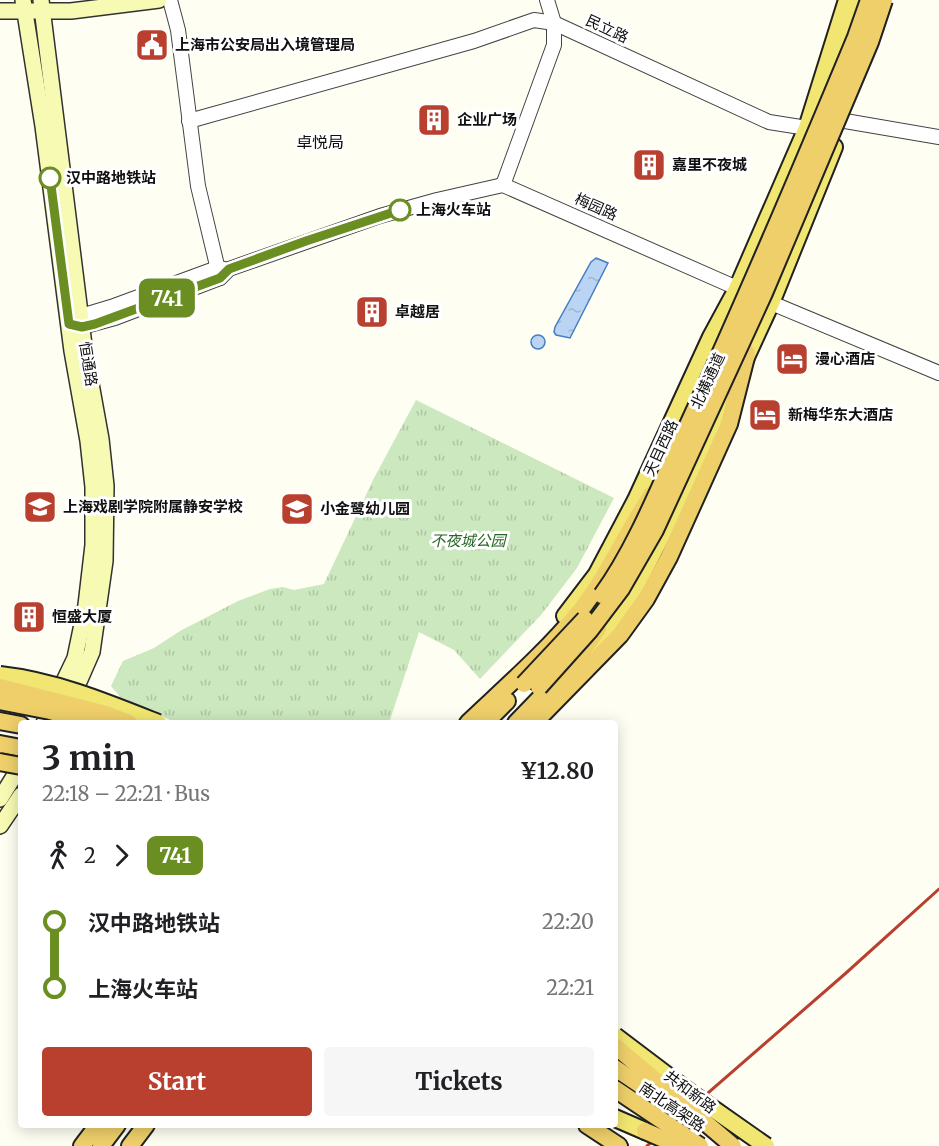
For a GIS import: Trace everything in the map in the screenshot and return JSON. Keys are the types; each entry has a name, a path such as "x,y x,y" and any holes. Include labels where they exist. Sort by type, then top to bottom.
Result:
{"highway":[{"path":"795,183 858,0"},
{"name":"北横通道","path":"488,720 583,622 612,582 751,287 856,37 869,0"},
{"name":"北横通道","path":"506,720 590,630 621,589 655,530 764,293 870,42 884,0"},
{"path":"537,720 613,643 646,599 669,557 729,424 747,353"},
{"path":"471,720 531,663 580,611 602,579 634,520 663,477"},
{"path":"519,720 576,661 621,589"},
{"path":"0,687 121,720"},
{"path":"0,700 83,720"},
{"path":"0,721 18,724"},
{"path":"0,744 18,747"},
{"path":"0,762 18,767"},
{"path":"618,1049 732,1146"},
{"name":"南北高架路","path":"618,1070 732,1146"},
{"name":"南北高架路","path":"618,1091 700,1146"},
{"path":"618,1100 652,1115"},
{"path":"82,1146 96,1128"},
{"path":"101,1146 115,1128"},
{"path":"117,1146 131,1128"},
{"path":"130,1146 144,1128"},
{"path":"592,1128 619,1146"},
{"path":"645,1131 680,1146"}],"main road":[{"path":"0,11 24,6 42,6 71,11 159,0"},
{"name":"天目西路","path":"466,720 552,632 597,574 636,500 711,337 737,289 807,128 847,0"},
{"path":"807,128 823,107 858,0"},
{"path":"519,720 591,651 625,605 679,502 771,303 845,121 884,0"},
{"name":"恒通路","path":"24,6 77,322 105,470 106,546 102,592 92,652 51,720"},
{"name":"恒通路","path":"42,6 77,322"},
{"path":"0,675 52,686 110,704 150,720"},
{"path":"0,769 18,768"},
{"path":"0,799 18,771"},
{"path":"0,826 18,799"},
{"name":"共和新路","path":"618,1038 766,1146"},
{"path":"618,1119 645,1131 669,1146"},
{"path":"96,1146 109,1128"},
{"path":"124,1146 138,1128"}],"street":[{"path":"170,0 178,30 198,186 222,272"},
{"path":"77,322 115,318 222,272 380,216 503,185 554,45 554,23 547,0"},
{"name":"民立路","path":"189,121 474,41 534,20 554,23 769,122 807,128 845,121 939,137"},
{"name":"梅园路","path":"503,185 737,289 939,373"}],"green space":[{"name":"不夜城公园","path":"416,400 614,498 577,568 541,615 480,679 454,650 419,632 390,720 170,720 120,697 111,686 123,661 154,648 180,631 238,601 270,589 283,587 294,590 324,584 374,478"}],"water":[{"path":"596,258 608,263 570,338 556,335 555,327 591,262"},
{"path":"538,335 543,337 545,342 543,347 538,349 533,347 531,342 533,337"}],"railway":[{"path":"647,1146 939,889"}],"bus line":[{"name":"741","path":"50,178 69,324 82,327 115,318 220,278 229,269 400,210"}],"place":[{"name":"上海市公安局出入境管理局","path":"152,45"},
{"name":"企业广场","path":"434,120"},
{"name":"嘉里不夜城","path":"649,165"},
{"name":"汉中路地铁站","path":"50,178"},
{"name":"上海火车站","path":"400,210"},
{"name":"卓越居","path":"372,312"},
{"name":"漫心酒店","path":"792,359"},
{"name":"新梅华东大酒店","path":"765,415"},
{"name":"上海戏剧学院附属静安学校","path":"40,507"},
{"name":"小金鹭幼儿园","path":"297,509"},
{"name":"恒盛大厦","path":"29,617"}],"district":[{"name":"卓悦局","path":"320,142"}]}
